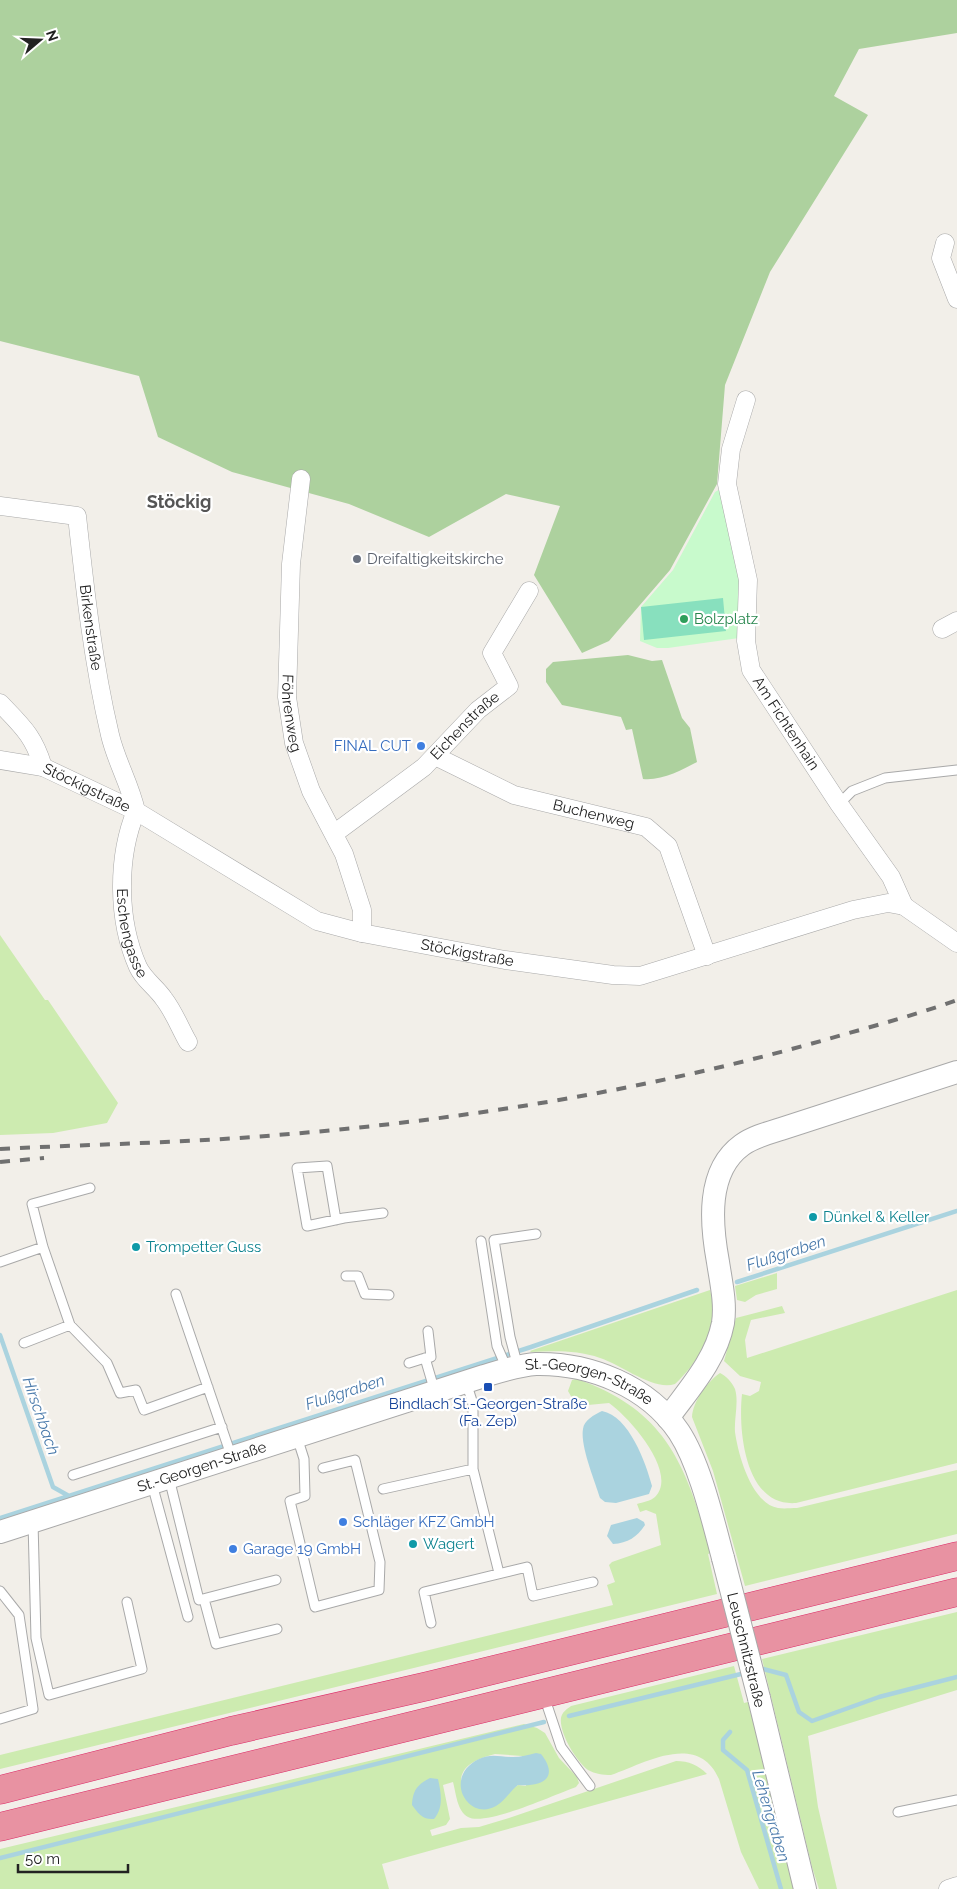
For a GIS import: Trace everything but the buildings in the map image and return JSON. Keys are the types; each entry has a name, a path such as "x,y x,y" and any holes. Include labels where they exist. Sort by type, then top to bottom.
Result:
{"highway":[{"path":"0,1790 231,1731 428,1686 957,1556"},
{"path":"0,1827 957,1592"}],"street":[{"path":"945,243 941,258 957,299"},
{"name":"Am Fichtenhain","path":"746,400 731,449 727,484 748,580 746,641 751,670 839,804 891,877 904,906"},
{"name":"Föhrenweg","path":"301,480 291,564 287,697 289,719 294,743 311,791 335,833 344,854 362,910 362,934"},
{"name":"Birkenstraße","path":"0,506 77,516 95,667 111,738 132,792 136,810"},
{"name":"Eichenstraße","path":"335,833 424,767 478,710 510,686 492,653 529,591"},
{"path":"0,703 25,729 37,746 42,767"},
{"name":"Buchenweg","path":"435,756 514,795 646,827 668,846 707,956"},
{"name":"Stöckigstraße","path":"0,760 42,767 136,810 317,921 362,934 505,960 613,975 640,976 853,910 888,904 904,906"},
{"name":"Eschengasse","path":"136,810 124,855 124,913 129,942 138,968 149,985 164,998 188,1042"},
{"path":"904,906 957,943"},
{"name":"St.-Georgen-Straße","path":"0,1532 161,1481 229,1449 297,1437 432,1382 466,1382 511,1364 536,1364 593,1371 626,1386 646,1399 668,1418 708,1362 720,1336 723,1320 723,1295 714,1231 714,1200 720,1172 734,1153 756,1138 781,1128 957,1072"},
{"name":"Leuschnitzstraße","path":"668,1418 679,1433 693,1465 723,1558 805,1889"},
{"path":"948,1889 957,1886"}],"lane":[{"path":"839,804 852,791 885,778 957,770"},
{"path":"336,1220 327,1166 297,1168 307,1226 383,1213"},
{"path":"90,1188 32,1204 70,1326 107,1363 120,1393 136,1390 144,1410 208,1387"},
{"path":"511,1364 512,1342 494,1240 536,1234"},
{"path":"481,1241 497,1346 511,1364"},
{"path":"0,1262 44,1247"},
{"path":"346,1276 358,1276 365,1294 389,1295"},
{"path":"176,1294 229,1449"},
{"path":"24,1343 70,1326"},
{"path":"409,1363 431,1357 428,1331"},
{"path":"425,1358 432,1382"},
{"path":"466,1382 473,1404 474,1469 499,1574"},
{"path":"73,1475 222,1427"},
{"path":"297,1437 304,1459 305,1496 290,1501 315,1606 380,1590 380,1562 354,1460 323,1468"},
{"path":"383,1489 474,1469"},
{"path":"161,1481 199,1600 276,1580"},
{"path":"161,1481 188,1617"},
{"path":"33,1522 36,1638 49,1695 142,1669 127,1602"},
{"path":"431,1622 424,1592 527,1566 533,1596 593,1582"},
{"path":"0,1591 19,1615 33,1709 0,1719"},
{"path":"204,1598 216,1644 277,1629"},
{"path":"543,1694 561,1747 590,1786"},
{"path":"898,1812 957,1800"}],"green space":[{"path":"0,0 957,0 957,33 859,49 834,96 868,115 770,272 725,385 717,484 670,570 609,641 582,653 534,575 560,506 506,494 429,537 349,504 232,472 158,437 139,376 0,341"},
{"path":"724,487 739,552 739,638 668,648 657,648 640,641 641,607 673,570 715,492"},
{"name":"Bolzplatz","path":"723,598 726,631 644,640 641,607"},
{"path":"628,655 652,661 662,660 682,718 690,728 697,762 664,777 643,779 632,729 626,730 621,717 562,705 546,682 546,669 553,662"},
{"path":"0,935 45,1000 48,1000 118,1103 107,1123 53,1133 0,1135"},
{"path":"777,1273 777,1289 756,1295 745,1302 737,1300 735,1286"},
{"path":"710,1290 712,1316 706,1342 692,1365 675,1384 666,1385 647,1381 609,1361 591,1355 530,1351"},
{"path":"957,1290 957,1463 796,1503 779,1501 765,1493 755,1480 748,1464 744,1446 741,1409 742,1394 750,1396 759,1391 761,1382 740,1376 724,1361 736,1318 782,1306 785,1313 751,1320 745,1340 747,1358"},
{"path":"720,1373 729,1380 735,1389 737,1399 735,1432 747,1476 760,1497 769,1504 778,1508 797,1508 957,1470 957,1534 745,1586 713,1471 692,1417 695,1405 702,1392 710,1381"},
{"path":"577,1379 608,1392 633,1407 653,1425 669,1445 682,1468 702,1522 711,1553 708,1554 717,1594 0,1769 0,1755 613,1605 607,1585 615,1582 609,1565 612,1562 661,1545 656,1514 646,1510 640,1512 637,1504 655,1497 661,1487 661,1474 649,1446 618,1410 609,1403 588,1405 580,1398 572,1398 568,1391 572,1380"},
{"path":"957,1612 957,1690 808,1736 818,1807 837,1889 819,1889 812,1867 762,1659"},
{"path":"734,1666 744,1703 748,1702 795,1889 759,1889 741,1852 719,1779 710,1765 698,1756 685,1753 670,1754 611,1775 599,1774 588,1770 578,1760 569,1746 561,1724 562,1716 571,1706"},
{"path":"524,1724 545,1733 559,1758 577,1777 579,1783 576,1787 504,1814 477,1819 468,1817 461,1811 453,1782 443,1785 450,1819 446,1825 430,1830 432,1836 461,1828 479,1827 509,1818 676,1761 693,1764 707,1774 382,1864 389,1889 0,1889 0,1849","holes":["495,1754 522,1756 526,1786 518,1785 510,1791 468,1802 461,1783 462,1776 470,1765 477,1760"]}],"water":[{"path":"602,1411 612,1415 620,1422 635,1442 641,1453 652,1486 649,1494 616,1503 605,1502 600,1498 586,1454 583,1429 587,1420"},
{"path":"637,1518 644,1522 645,1525 639,1533 628,1541 613,1544 607,1536 611,1525"},
{"path":"536,1753 541,1754 549,1769 546,1779 541,1782 518,1785 499,1804 486,1809 476,1808 463,1795 461,1786 462,1776 468,1767 479,1759 488,1756 516,1757"},
{"path":"430,1778 438,1779 441,1795 439,1810 434,1819 423,1817 412,1805 416,1788"}],"waterway":[{"name":"Flußgraben","path":"737,1282 957,1211"},
{"name":"Flußgraben","path":"0,1518 531,1347 697,1290"},
{"name":"Hirschbach","path":"0,1335 53,1487 69,1496"},
{"name":"Lehengraben","path":"757,1671 763,1669 786,1675 799,1712 812,1721 879,1697 957,1677"},
{"path":"569,1716 745,1673"},
{"path":"0,1858 544,1722"},
{"name":"Lehengraben","path":"730,1732 723,1740 723,1750 747,1770 781,1889"}],"railway":[{"path":"0,1149 243,1138 347,1129 484,1112 620,1089 687,1075 821,1041 906,1017 957,1000"},
{"path":"0,1162 44,1158"}],"place":[{"name":"Dreifaltigkeitskirche","path":"357,559"},
{"name":"Bolzplatz","path":"684,619"},
{"name":"FINAL CUT","path":"421,746"},
{"name":"Dünkel & Keller","path":"813,1217"},
{"name":"Trompetter Guss","path":"136,1247"},
{"name":"Bindlach St.-Georgen-Straße (Fa. Zep)","path":"488,1387"},
{"name":"Schläger KFZ GmbH","path":"343,1522"},
{"name":"Wagert","path":"413,1544"},
{"name":"Garage 19 GmbH","path":"233,1549"}],"district":[{"name":"Stöckig","path":"179,501"}]}
